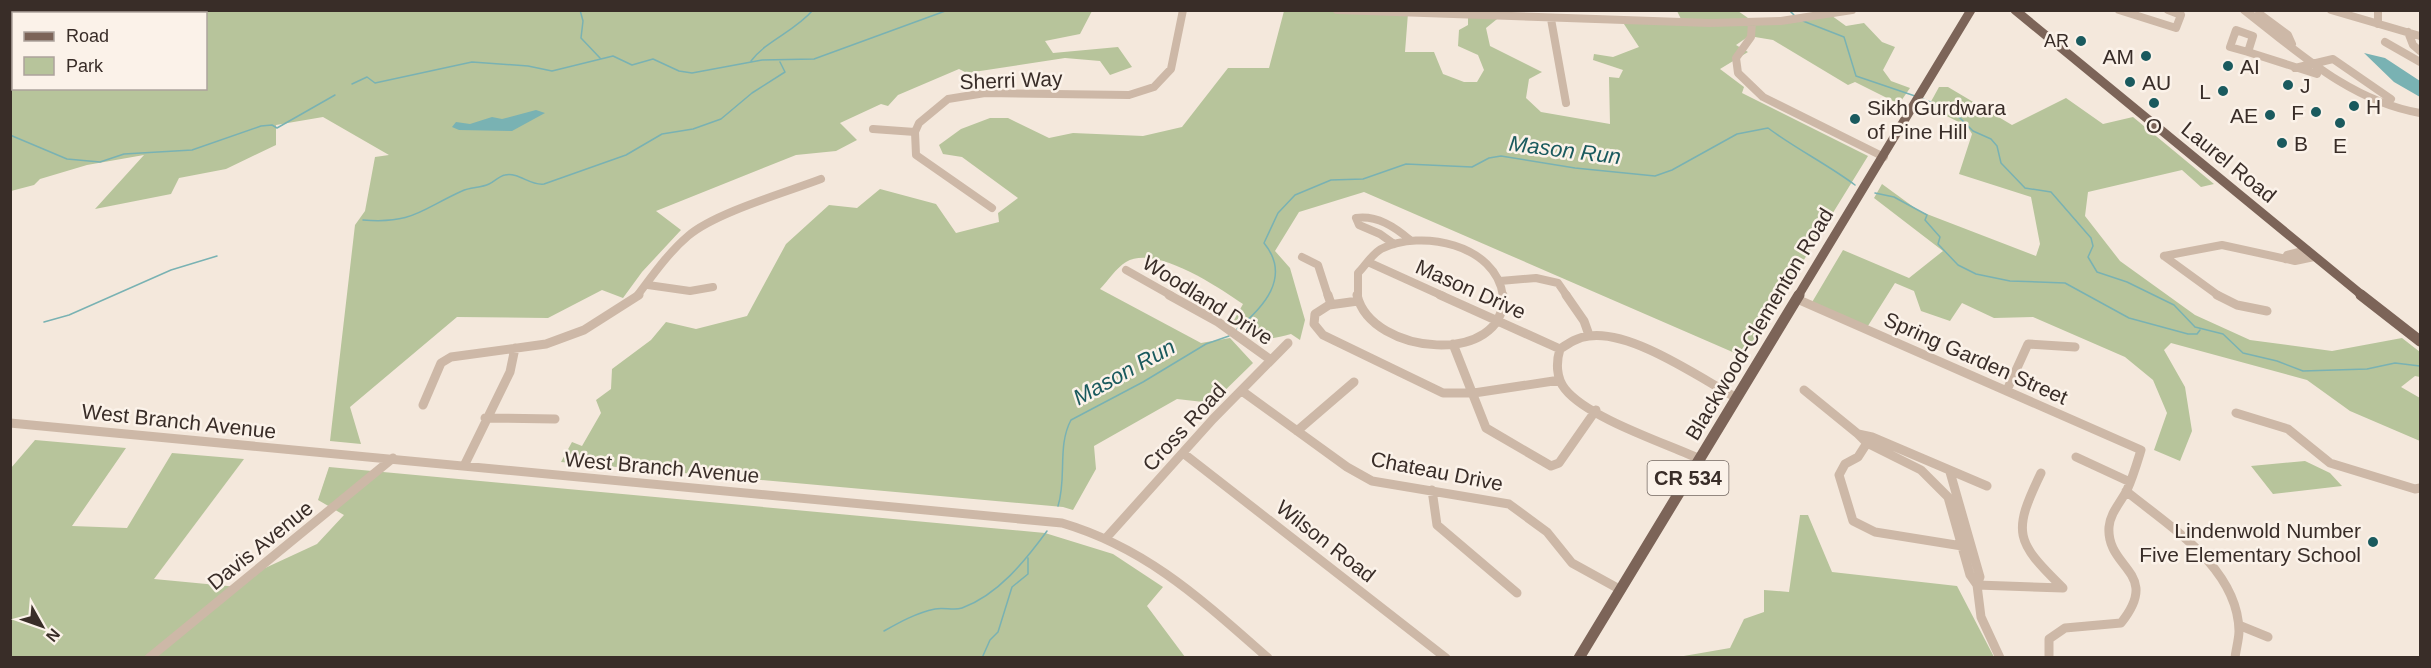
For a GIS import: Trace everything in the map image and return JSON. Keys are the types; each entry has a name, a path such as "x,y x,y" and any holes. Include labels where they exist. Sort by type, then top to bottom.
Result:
{"main road":[{"name":"Blackwood-Clementon Road","path":"1579,657 1971,10"},
{"name":"Laurel Road","path":"2015,10 2421,341"}],"street":[{"name":"Sherri Way","path":"915,132 919,123 937,106 948,99 969,94 1015,92 1129,95 1149,90 1160,83 1171,69 1183,10"},
{"path":"1337,10 1551,19 1752,22 1781,21 1852,10"},
{"path":"2119,10 2176,28 2181,15 2168,10"},
{"path":"2244,10 2256,14 2314,63 2365,98 2399,110 2421,113"},
{"path":"2331,10 2421,36"},
{"path":"2378,10 2378,24"},
{"path":"1551,19 1566,103"},
{"path":"1752,22 1754,30 1751,38 1736,58 1738,73 1744,81 1763,97 1884,157"},
{"path":"2408,32 2412,45 2421,51"},
{"path":"2385,42 2421,62"},
{"path":"2247,52 2317,74"},
{"path":"2295,68 2333,60 2391,99"},
{"path":"2365,98 2376,91"},
{"path":"873,129 915,132 916,155 924,163 992,208"},
{"path":"423,405 441,363 448,358 546,344 584,330 636,298 648,285 664,260 690,234 714,220 821,179"},
{"path":"1394,244 1380,234 1359,225 1356,218 1362,217 1383,223 1403,233 1410,240"},
{"path":"1410,240 1436,241 1471,252 1494,271 1500,281 1503,295 1498,321 1473,339 1453,344 1425,345 1404,340 1373,322 1358,301 1358,273 1379,250 1410,240"},
{"path":"2267,310 2245,308 2216,296 2164,256 2222,245 2295,261 2311,253"},
{"path":"1302,257 1318,265 1331,304"},
{"name":"Mason Drive","path":"1368,262 1560,350"},
{"name":"Woodland Drive","path":"1126,270 1233,333 1270,360"},
{"path":"1500,281 1536,278 1553,280 1562,286 1584,321 1589,336"},
{"path":"648,285 690,291 713,287"},
{"name":"Spring Garden Street","path":"1797,299 2141,450 2128,486"},
{"path":"1358,301 1331,304 1322,308 1313,319 1314,324 1323,335 1429,388 1454,395 1560,380"},
{"path":"1700,459 1596,411 1572,395 1560,380 1557,357 1560,350 1577,339 1589,336 1618,337 1639,345 1737,398"},
{"name":"Cross Road","path":"1107,537 1288,343"},
{"path":"1453,344 1486,428 1551,466 1559,463 1596,411"},
{"path":"2007,390 2028,344 2075,347"},
{"path":"464,466 485,418 510,372 515,348"},
{"path":"1297,431 1354,382"},
{"path":"1804,390 1867,443 1921,470 1952,498 1980,577 1977,585 1981,617 2000,657"},
{"name":"Chateau Drive","path":"1242,391 1347,467 1372,481 1509,504 1523,512 1547,532 1572,563 1621,590"},
{"path":"2236,413 2288,429 2330,463 2415,489 2421,488"},
{"path":"485,418 555,418"},
{"name":"West Branch Avenue","path":"10,423 1051,521 1078,526 1107,537 1145,556 1269,657"},
{"path":"1858,434 1872,437 1950,472 1988,486"},
{"path":"1867,443 1858,457 1845,464 1839,475 1853,521 1875,532 1962,546"},
{"name":"Wilson Road","path":"1183,453 1446,657"},
{"path":"2076,457 2128,486 2223,579 2239,612 2241,626 2235,657"},
{"name":"Davis Avenue","path":"148,657 393,458"},
{"path":"1950,472 1952,498 1962,546 1970,575 1977,585"},
{"path":"1977,585 2063,588 2033,554 2021,527 2023,514 2041,472"},
{"path":"2049,657 2049,639 2059,630 2121,623 2128,616 2135,600 2135,582 2109,532 2113,511 2128,486"},
{"path":"1432,490 1437,525 1517,592"},
{"path":"2241,626 2268,637"}],"green space":[{"path":"1358,10 1408,13 1405,52 1434,52 1443,74 1464,82 1477,82 1484,70 1478,55 1458,46 1459,30 1468,25 1468,11 1503,11 1502,15 1486,28 1490,46 1542,72 1529,79 1526,98 1541,112 1610,124 1609,77 1619,78 1623,70 1593,60 1594,54 1613,57 1639,47 1622,21 1682,21 1677,11 1738,11 1748,18 1769,22 1828,13 1846,26 1864,23 1882,42 1895,47 1883,70 1891,81 1910,88 1899,104 1855,82 1848,85 1773,40 1749,36 1736,45 1748,52 1720,69 1744,87 1742,93 1868,156 1744,357 1364,192 1299,212 1275,251 1290,268 1305,320 1300,340 1291,334 1267,339 1259,338 1239,329 1233,322 1243,304 1203,278 1169,263 1138,258 1126,262 1115,271 1100,289 1201,343 1230,338 1253,363 1212,403 1177,399 1094,446 1096,469 1073,510 1063,507 561,462 572,442 582,446 601,413 596,400 611,389 612,369 651,340 666,322 696,329 747,316 786,244 829,205 857,208 880,189 936,204 956,233 999,222 998,213 1018,198 962,157 943,154 939,145 961,129 990,118 1008,118 1049,138 1073,133 1143,136 1182,127 1228,68 1269,68 1284,11"},
{"path":"10,11 1092,11 1080,34 1045,41 1053,53 1118,47 1132,67 1110,75 1100,61 1065,58 967,73 959,69 898,95 888,106 881,104 840,123 857,140 836,151 796,155 656,211 681,230 642,272 623,298 602,290 548,318 457,317 350,407 361,444 330,441 355,225 365,211 375,157 389,155 323,117 276,125 276,145 226,169 179,178 171,194 95,209 144,155 87,165 40,179 34,185 11,191"},
{"path":"1939,87 1948,87 2012,125 2066,98 2103,124 2133,117 2214,184 2201,187 2182,170 2088,192 2085,216 2120,261 2195,315 2250,340 2332,351 2402,338 2420,352 2420,377 2415,376 2401,387 2420,398 2420,441 2350,411 2307,380 2171,343 2164,350 2185,387 2192,431 2180,461 2154,450 2167,413 2153,380 2125,357 2033,317 1994,318 1962,303 1950,321 1921,311 1914,291 1895,283 1866,329 1811,304 1843,250 1909,278 1943,251 1874,198 1882,184 1919,211 2036,256 2040,244 2031,197 1959,174 1972,134 1967,126 1928,107"},
{"path":"35,440 126,448 72,526 127,528 172,453 244,459 154,579 238,587 263,569 317,544 344,515 318,500 329,467 1045,533 1113,554 1163,587 1147,606 1185,657 11,658 11,468"},
{"path":"2305,461 2330,473 2342,486 2273,494 2251,466"},
{"path":"1800,515 1808,515 1832,572 1957,586 1994,657 1678,657 1730,648 1744,619 1764,612 1764,590 1789,592"}],"water":[{"path":"2364,53 2385,58 2420,81 2420,97 2394,82"},
{"path":"536,110 545,113 512,131 459,130 452,127 456,122 470,124 492,117 502,119"}],"waterway":[{"path":"580,10 583,21 581,38 600,58"},
{"path":"751,61 765,47 806,18 813,10"},
{"path":"352,84 367,77 375,83 472,62 528,66 552,71 613,56 632,65 653,59 679,71 692,73 762,60 814,59 948,10"},
{"path":"1789,10 1794,15"},
{"path":"1803,21 1844,37 1856,76 1915,96"},
{"path":"363,220 380,221 405,218 462,191 486,185 505,175 515,175 534,183 544,184 626,155 662,134 693,129 721,119 752,93 785,72 780,62"},
{"path":"10,135 67,159 100,162 124,154 192,150 261,126 272,125 277,128 335,95"},
{"path":"1923,99 1954,112 1973,131 1991,139 1997,146 2001,163 2025,188 2051,192 2091,238 2093,246 2088,257 2097,272 2127,282 2174,305 2195,327 2223,334 2243,353 2277,361 2303,371 2367,369 2395,363 2420,366"},
{"name":"Mason Run","path":"1237,329 1264,302 1275,280 1272,256 1264,243 1278,213 1295,195 1331,180 1363,179 1406,164 1472,167 1489,158 1501,156 1575,168 1655,176 1672,170 1737,134 1768,128 1855,185"},
{"name":"Mason Run","path":"1875,193 1894,197 1927,215 1925,220 1940,237 1938,244 1958,265 1976,274 2010,281 2065,283 2129,318 2188,334 2197,334 2200,330"},
{"path":"44,322 69,315 171,270 217,256"},
{"name":"Mason Run","path":"1058,506 1061,495 1064,440 1071,420 1143,382 1206,344 1229,336"},
{"name":"Mason Run","path":"884,631 921,613 938,609 962,608 987,595 1010,576 1047,531"},
{"path":"982,658 990,640 998,632 1012,587 1028,574 1028,558"}],"place":[{"name":"AR","path":"2081,41"},
{"name":"AM","path":"2146,56"},
{"name":"AI","path":"2228,66"},
{"name":"AU","path":"2130,82"},
{"name":"J","path":"2288,85"},
{"name":"L","path":"2223,91"},
{"name":"O","path":"2154,103"},
{"name":"H","path":"2354,106"},
{"name":"F","path":"2316,112"},
{"name":"AE","path":"2270,115"},
{"name":"Sikh Gurdwara of Pine Hill","path":"1855,119"},
{"name":"E","path":"2340,123"},
{"name":"B","path":"2282,143"},
{"name":"Lindenwold Number Five Elementary School","path":"2373,542"}]}
